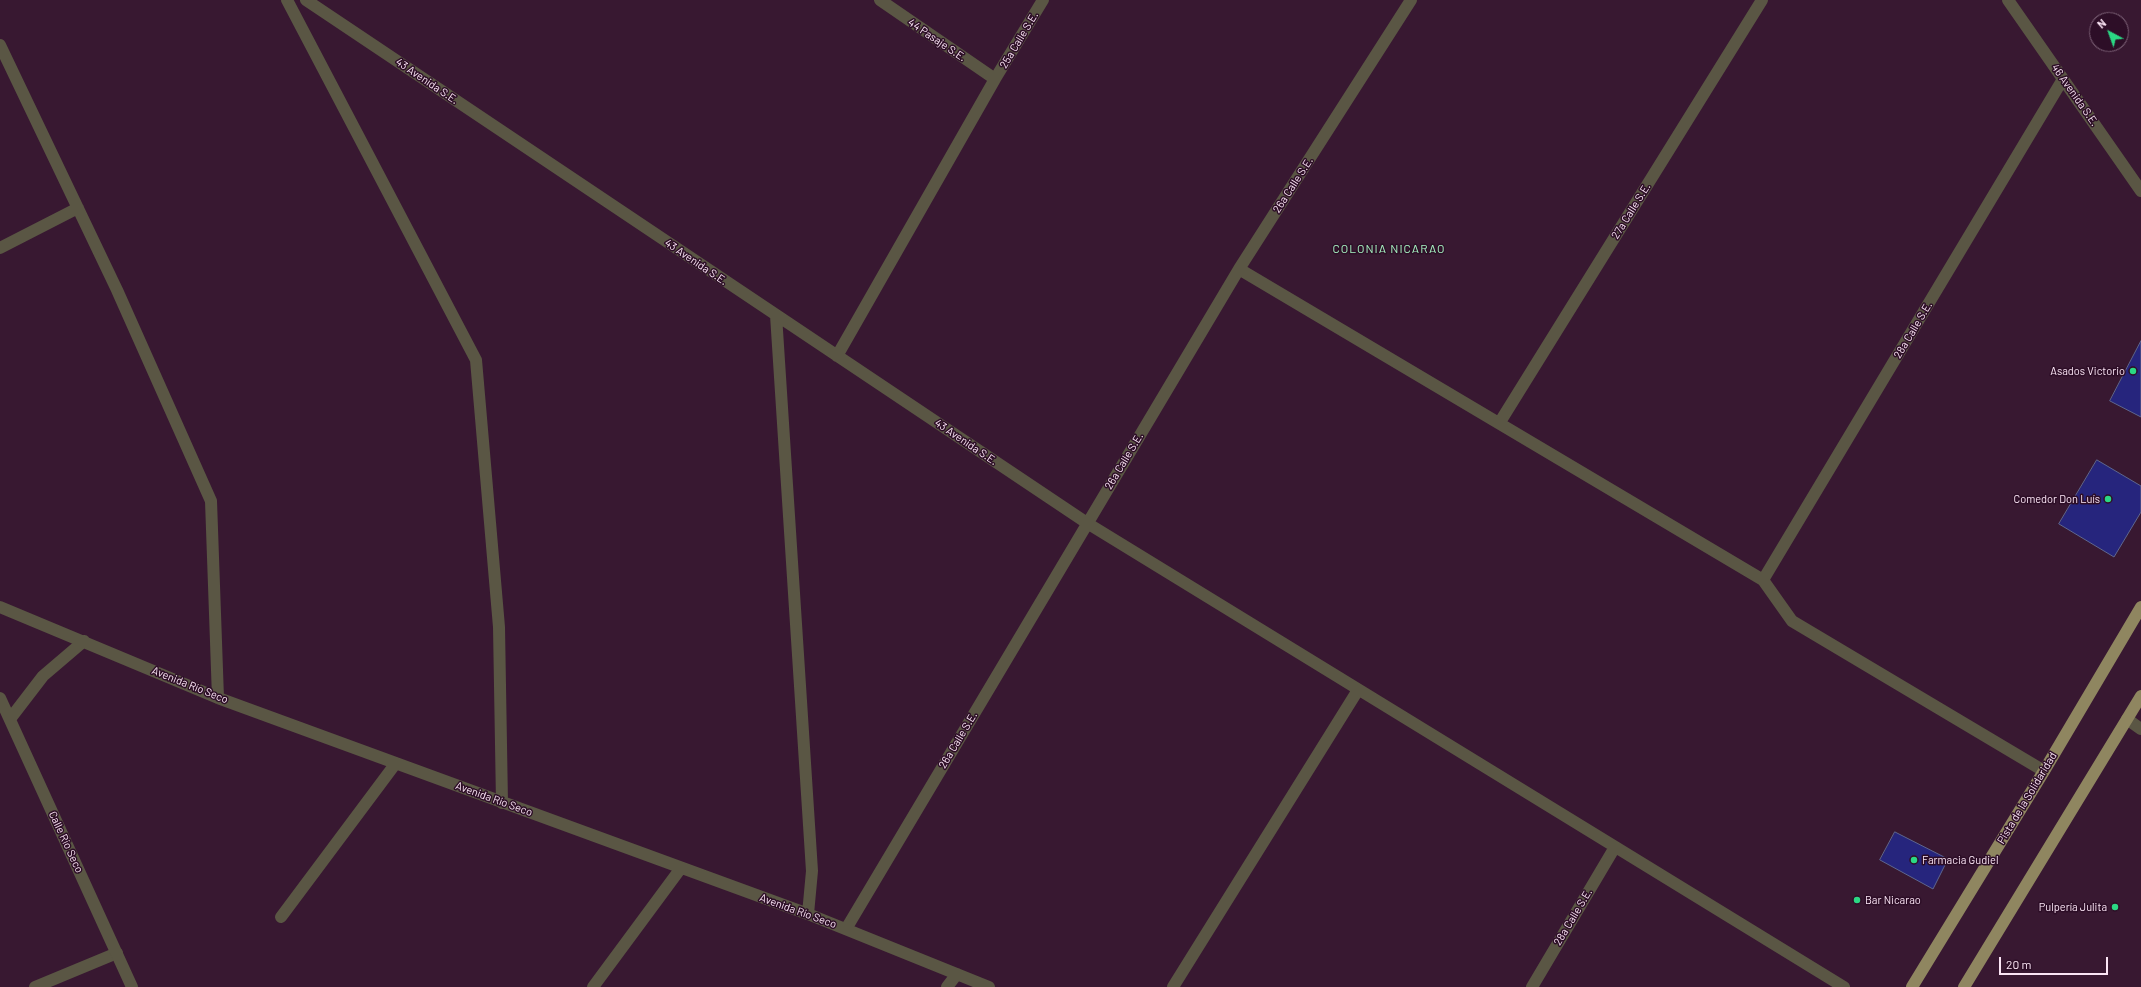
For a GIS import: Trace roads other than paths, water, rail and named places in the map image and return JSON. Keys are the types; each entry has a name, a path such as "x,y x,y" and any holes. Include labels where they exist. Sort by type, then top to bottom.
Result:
{"main road":[{"name":"Pista de la Solidaridad","path":"1912,987 2044,771 2141,607"},
{"path":"1964,987 2141,696"}],"street":[{"path":"287,0 476,360 499,627 502,802"},
{"name":"43 Avenida S.E.","path":"306,0 1087,523 1844,987"},
{"name":"44 Pasaje S.E.","path":"880,0 995,79"},
{"name":"25a Calle S.E.","path":"837,356 995,79 1043,0"},
{"name":"26a Calle S.E.","path":"846,929 1239,269 1410,0"},
{"name":"27a Calle S.E.","path":"1500,422 1762,0"},
{"name":"46 Avenida S.E.","path":"2011,1 2141,191"},
{"path":"0,45 78,208 211,501 218,698"},
{"name":"28a Calle S.E.","path":"1763,580 2063,79"},
{"path":"0,248 78,208"},
{"path":"1239,269 1500,422 1763,580 1792,621 2044,771"},
{"path":"776,315 812,871 808,914"},
{"name":"Avenida Río Seco","path":"0,606 218,698 808,914 989,987"},
{"path":"10,719 43,676 84,641"},
{"path":"1173,987 1358,690"},
{"name":"Calle Río Seco","path":"0,698 132,987"},
{"path":"2127,719 2141,729"},
{"path":"281,917 396,763"},
{"name":"28a Calle S.E.","path":"1532,987 1615,847"},
{"path":"593,987 681,868"},
{"path":"35,987 117,953"},
{"path":"947,987 957,974"}],"place":[{"name":"Asados Victorio","path":"2133,371"},
{"name":"Comedor Don Luís","path":"2108,499"},
{"name":"Farmacia Gudiel","path":"1914,860"},
{"name":"Bar Nicarao","path":"1857,900"},
{"name":"Pulpería Julita","path":"2115,907"}],"district":[{"name":"COLONIA NICARAO","path":"1389,249"}]}
